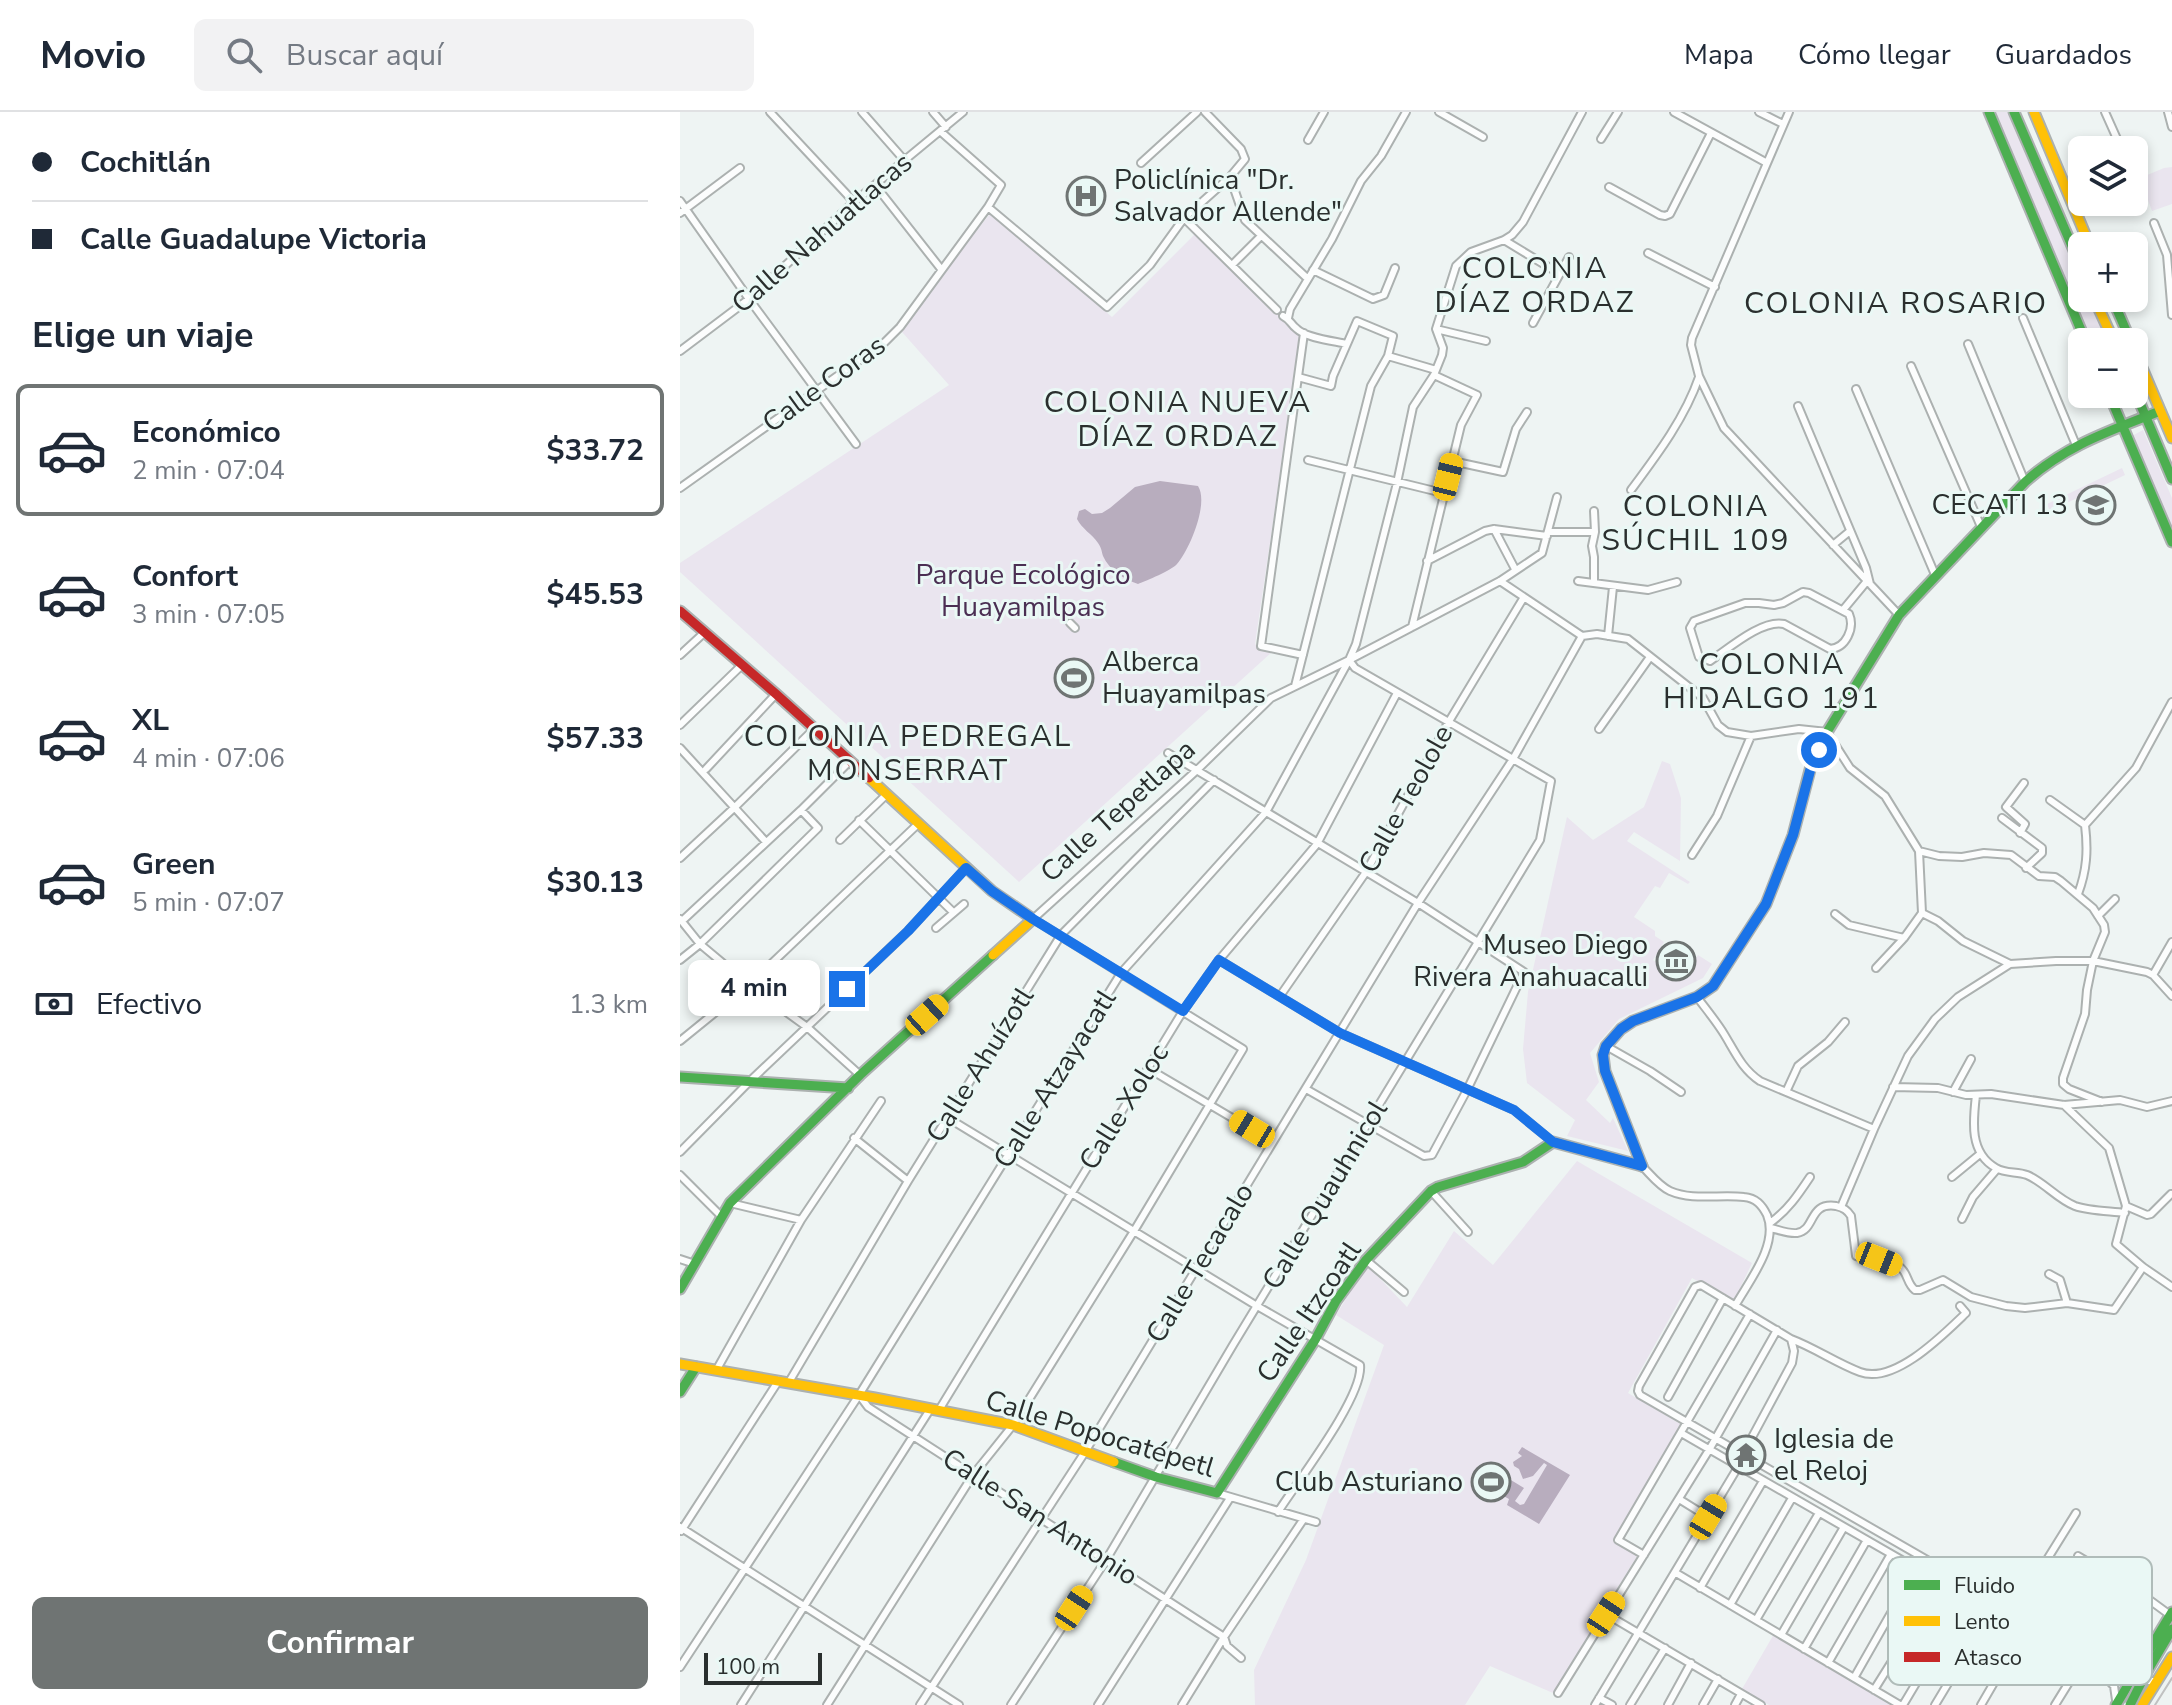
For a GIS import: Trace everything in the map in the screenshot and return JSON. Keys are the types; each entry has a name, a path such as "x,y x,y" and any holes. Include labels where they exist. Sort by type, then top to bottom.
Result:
{"main road":[{"path":"1989,112 2080,328"},
{"path":"2014,112 2068,237"},
{"path":"2034,112 2084,232"},
{"path":"2148,382 2172,438"},
{"path":"2115,408 2172,542"},
{"path":"2142,408 2172,479"},
{"path":"1642,1166 1602,1061 1606,1046 1633,1021 1697,997 1713,986 1766,904 1793,835 1811,767 1827,732 1899,615 2046,463 2076,445 2160,411"},
{"path":"680,611 743,664 848,763 887,794 992,891 1033,919"},
{"name":"Calle Tepetlapa","path":"680,1289 730,1203 860,1075 1033,919"},
{"path":"680,1077 848,1088"},
{"path":"1553,1142 1642,1166"},
{"name":"Calle Itzcoatl","path":"1217,1493 1315,1340 1336,1301 1366,1260 1431,1191 1523,1162 1553,1142"},
{"name":"Calle Popocatépetl","path":"680,1364 1013,1425 1156,1477 1217,1493"},
{"path":"680,1392 696,1367"},
{"path":"2152,1646 2171,1614"},
{"path":"2152,1665 2172,1629"},
{"path":"2142,1705 2172,1657"},
{"path":"2116,1705 2128,1685"},
{"path":"2130,1705 2141,1685"}],"street":[{"path":"770,112 854,202"},
{"path":"862,112 905,161"},
{"path":"933,112 943,129"},
{"name":"Calle Nahuatlacas","path":"680,351 749,299 854,202 963,112"},
{"path":"1141,163 1197,112"},
{"path":"988,207 1107,307 1150,265 1184,218 1230,177 1245,159 1241,149 1205,112"},
{"path":"1308,140 1324,112"},
{"path":"1347,344 1304,333 1285,317 1332,239 1361,181 1381,156 1406,112"},
{"path":"1439,112 1483,137"},
{"path":"1435,372 1443,348 1436,329 1456,266 1471,252 1512,235 1523,222 1582,112"},
{"path":"1601,139 1618,112"},
{"path":"1674,112 1767,163"},
{"path":"1759,112 1783,124"},
{"path":"1789,112 1691,345 1699,376 1724,428 1899,615"},
{"path":"2105,112 2116,136"},
{"path":"2168,112 2172,127"},
{"name":"Calle Coras","path":"680,488 885,342 900,327 988,207 1001,185 943,129"},
{"path":"1609,187 1660,215 1670,214 1711,133"},
{"path":"683,211 740,168"},
{"path":"1230,177 1245,220 1308,279"},
{"path":"875,185 941,269"},
{"path":"680,201 683,211 856,444"},
{"path":"1184,218 1277,310"},
{"path":"2154,223 2167,255 2172,315"},
{"path":"1232,265 1261,236"},
{"path":"1504,240 1560,274"},
{"path":"1648,253 1715,287"},
{"path":"1533,323 1569,257"},
{"path":"1313,270 1373,299 1384,295 1395,268"},
{"path":"2023,318 2076,445"},
{"path":"1295,686 1371,386 1388,356 1393,336 1357,321 1331,386 1298,377"},
{"path":"1436,329 1486,341"},
{"path":"1303,655 1261,646 1304,333"},
{"path":"1968,344 2025,482"},
{"path":"1388,356 1435,372 1477,395 1461,425 1412,627"},
{"path":"1911,366 1982,529"},
{"name":"Calle Atzayacatl","path":"680,1667 859,1395 1121,973 1266,812 1356,644 1413,407 1435,372"},
{"path":"1631,490 1656,457 1693,396 1699,376"},
{"path":"1856,389 1936,577"},
{"path":"1798,406 1866,568 1868,583"},
{"path":"2160,411 2172,410"},
{"path":"1452,461 1503,472 1516,429 1527,412"},
{"path":"1308,460 1443,493"},
{"name":"Calle Tepetlapa","path":"1033,919 1197,770 1271,698 1500,581 1542,553 1557,497"},
{"path":"1594,511 1594,582"},
{"path":"1427,561 1494,529 1547,534 1595,532"},
{"path":"1494,529 1515,569"},
{"path":"1833,545 1850,531"},
{"path":"1500,581 1582,636 1593,634 1628,639 1703,698 1720,727 1727,732 1751,736 1799,729 1827,732 1850,768 1885,796 1919,851 1922,913 1876,968"},
{"path":"1578,581 1648,590 1677,582"},
{"path":"1843,610 1868,583"},
{"path":"1608,636 1613,587"},
{"path":"1803,592 1843,610 1852,620 1851,628 1843,644 1836,649 1830,649 1776,622 1756,630 1710,661 1699,657 1690,628 1694,621 1745,603 1774,605 1803,592"},
{"name":"Calle Teolole","path":"1280,996 1366,872 1448,723 1524,597"},
{"path":"680,655 705,632"},
{"name":"Calle Tecacalo","path":"920,1705 1085,1452 1418,903 1513,759 1582,636"},
{"path":"1599,729 1650,657"},
{"path":"1349,660 1355,668 1513,759"},
{"path":"680,725 743,664"},
{"name":"Calle Xoloc","path":"741,1705 914,1435 935,1409 1183,1011 1219,960 1317,844 1397,693"},
{"path":"706,769 776,694"},
{"path":"2078,894 2087,860 2085,825 2136,768 2172,702"},
{"path":"680,858 814,729"},
{"path":"1692,855 1717,816 1751,736"},
{"path":"680,748 766,842"},
{"path":"1168,753 1418,903 1524,972 1432,1155 1424,1156 1306,1089"},
{"name":"Calle Quauhnicol","path":"1011,1705 1106,1560 1540,840 1551,781 1513,759"},
{"path":"848,763 681,920 700,944 807,1027 860,1075"},
{"name":"Calle Ahuízotl","path":"681,1529 784,1381 1061,935 1214,780"},
{"path":"2020,833 2025,823 2006,807 2024,783"},
{"path":"840,840 887,794"},
{"path":"2050,800 2085,825"},
{"path":"680,960 818,828 801,810"},
{"path":"2002,818 2043,850 2026,868"},
{"path":"859,820 953,912"},
{"path":"680,1041 749,985 919,823"},
{"path":"1919,851 1939,856 2000,853 2016,857 2039,876 2055,877 2078,894 2098,916 2106,928 2093,961 2085,1014 2063,1084 2102,1102"},
{"path":"680,1152 908,931 966,868"},
{"path":"2098,916 2115,899"},
{"path":"936,928 964,904"},
{"path":"1922,913 1938,921 1963,941 2010,964 2093,961 2147,972 2172,996"},
{"path":"1835,914 1849,925 1904,938"},
{"path":"827,1705 973,1475 1013,1425 1243,1049 1033,919"},
{"path":"2153,975 2172,942"},
{"path":"1219,960 1340,1033 1514,1110 1553,1142"},
{"path":"1841,1207 1908,1056 1935,1019 1958,997 2010,964"},
{"path":"1697,997 1752,1076 1874,1129"},
{"path":"1786,1092 1798,1066 1828,1042 1845,1022"},
{"path":"1606,1046 1681,1092"},
{"path":"1953,1092 1971,1059"},
{"path":"1149,1069 1273,1142"},
{"path":"1893,1087 1938,1088 1966,1095 1991,1094 2064,1105 2120,1100 2147,1107 2172,1101"},
{"path":"1976,1095 1974,1137 1980,1154 1997,1169 2029,1175 2075,1206 2125,1209 2147,1215 2171,1194"},
{"path":"717,1369 801,1220 881,1101"},
{"path":"2064,1105 2109,1148 2125,1209 2116,1244 2172,1287"},
{"path":"948,1118 1360,1365 1359,1381 1344,1413 1278,1512"},
{"path":"854,1138 908,1181"},
{"path":"1952,1177 1980,1154"},
{"path":"1642,1166 1657,1183 1670,1191 1695,1196 1751,1198 1759,1203 1771,1226 1797,1233 1804,1230 1820,1208 1828,1205 1841,1207 1851,1216 1856,1256 1879,1259 1900,1268 1915,1290 1943,1280 1971,1297 2006,1306 2025,1308 2067,1303 2114,1310 2143,1267"},
{"path":"1962,1219 1973,1197 1997,1169"},
{"path":"680,1175 721,1216"},
{"path":"1735,1306 1768,1246 1771,1226 1793,1203 1810,1177"},
{"path":"1431,1191 1468,1232"},
{"path":"730,1203 801,1220"},
{"path":"680,1259 695,1264"},
{"path":"1366,1260 1404,1292"},
{"path":"2049,1274 2060,1280 2067,1303"},
{"path":"1921,1557 1640,1395 1638,1391 1695,1287 1701,1285 1791,1339 1871,1375 1881,1374 1921,1355 1966,1313 1960,1306"},
{"path":"1668,1397 1723,1298"},
{"path":"1644,1555 1618,1540 1750,1314"},
{"path":"1558,1693 1709,1450 1777,1330"},
{"path":"1612,1705 1597,1701 1738,1467 1792,1363 1794,1351 1791,1339"},
{"name":"Calle San Antonio","path":"859,1395 868,1407 1224,1637 1227,1646 1241,1658"},
{"path":"1681,1433 1896,1557"},
{"path":"1700,1588 1763,1481"},
{"name":"Calle Popocatépetl","path":"1217,1493 1316,1522"},
{"path":"1098,1705 1230,1498"},
{"path":"1730,1605 1792,1498"},
{"path":"1679,1499 1708,1517"},
{"path":"1832,1520 1839,1509"},
{"path":"1756,1620 1819,1513"},
{"path":"2049,1557 2076,1513"},
{"path":"1182,1705 1303,1520"},
{"path":"1781,1635 1844,1527"},
{"path":"681,1529 959,1705"},
{"path":"1804,1649 1867,1540"},
{"path":"1828,1663 1888,1559"},
{"path":"1676,1573 1902,1705 1914,1685"},
{"path":"2152,1601 2171,1614"},
{"path":"1606,1614 1761,1705"},
{"path":"1854,1678 1888,1618"},
{"path":"1630,1705 1665,1648"},
{"path":"1668,1705 1691,1663"},
{"path":"1874,1690 1888,1668"},
{"path":"1703,1705 1718,1679"},
{"path":"2152,1681 2158,1681"},
{"path":"1935,1705 1946,1685"},
{"path":"1981,1705 1993,1685"},
{"path":"2055,1705 2067,1685"},
{"path":"2112,1685 2116,1691 2116,1705"},
{"path":"1735,1705 1741,1694"}],"green space":[{"path":"1994,112 2007,112 2068,253 2068,287"},
{"path":"2172,167 2172,204 2152,211 2148,200 2148,175"},
{"name":"Parque Ecológico Huayamilpas","path":"990,214 1112,317 1196,233 1301,333 1255,644 1272,652 1019,882 680,572 680,563 949,385 902,332 940,275"},
{"path":"2078,312 2094,312 2101,328 2085,328"},
{"path":"2143,430 2172,498 2172,530 2132,436"},
{"path":"2122,468 2125,475 2050,511 2047,504"},
{"path":"1662,761 1670,764 1681,798 1680,861 1634,832 1627,841 1690,882 1688,884 1669,873 1660,888 1655,886 1634,917 1655,931 1655,936 1664,942 1653,960 1682,978 1698,955 1712,964 1703,978 1619,1019 1590,1053 1599,1082 1586,1100 1610,1123 1613,1118 1628,1151 1567,1136 1575,1120 1527,1083 1523,1049 1528,992 1567,817 1593,840 1644,807"},
{"name":"Club Asturiano","path":"1577,1161 1752,1263 1734,1301 1692,1278 1628,1393 1682,1425 1614,1538 1639,1553 1553,1693 1490,1666 1465,1705 1255,1705 1254,1670 1306,1560 1384,1345 1336,1315 1367,1265 1407,1307 1454,1231 1493,1265"},
{"path":"1774,1634 1895,1705 1769,1705 1742,1689"}],"shaded area":[{"path":"1160,481 1198,486 1201,494 1200,514 1177,564 1138,584 1122,577 1109,566 1098,543 1077,519 1079,511 1085,509 1092,514 1102,513 1135,487"},
{"path":"1522,1447 1570,1475 1539,1524 1507,1505 1509,1499 1496,1492 1506,1477 1524,1488 1515,1501 1524,1504 1547,1465 1544,1463 1533,1476 1523,1479 1513,1462 1522,1456 1518,1453"}],"tram line":[{"path":"2155,1705 2172,1678"}],"traffic: fast":[{"path":"1989,112 2080,328"},
{"path":"2014,112 2068,237"},
{"path":"2118,312 2125,328"},
{"path":"2115,408 2172,542"},
{"path":"2142,408 2172,479"},
{"path":"1811,766 1827,732 1899,615 2025,482 2073,449 2160,411"},
{"path":"680,1289 730,1203 860,1075 993,955"},
{"path":"680,1077 848,1088"},
{"path":"1114,1462 1217,1493 1315,1340 1336,1301 1366,1260 1438,1187 1523,1162 1553,1142 1642,1166"},
{"path":"680,1392 696,1367"},
{"path":"2152,1645 2172,1612"},
{"path":"2152,1663 2172,1629"},
{"path":"2116,1705 2128,1685"},
{"path":"2130,1705 2140,1685"}],"traffic: slow":[{"path":"2034,112 2084,232"},
{"path":"2100,312 2108,328"},
{"path":"2148,382 2172,438"},
{"path":"1642,1166 1605,1071 1603,1055 1606,1046 1633,1021 1697,997 1713,986 1766,904 1793,835 1811,766"},
{"path":"869,778 992,891 1033,919 993,955"},
{"path":"680,1364 1013,1425 1114,1462"},
{"path":"2142,1705 2172,1657"}],"traffic: jam":[{"path":"680,611 869,778"}],"place":[{"name":"Policlínica \"Dr. Salvador Allende\"","path":"1086,196"},
{"name":"CECATI 13","path":"2096,505"},
{"name":"Alberca Huayamilpas","path":"1074,678"},
{"name":"Museo Diego Rivera Anahuacalli","path":"1676,961"},
{"name":"Iglesia de el Reloj","path":"1746,1455"},
{"name":"Club Asturiano","path":"1491,1482"}],"district":[{"name":"COLONIA DÍAZ ORDAZ","path":"1535,285"},
{"name":"COLONIA ROSARIO","path":"1896,303"},
{"name":"COLONIA NUEVA DÍAZ ORDAZ","path":"1178,419"},
{"name":"COLONIA SÚCHIL 109","path":"1696,523"},
{"name":"COLONIA HIDALGO 191","path":"1772,681"},
{"name":"COLONIA PEDREGAL MONSERRAT","path":"908,753"}],"route":[{"path":"847,989 908,931 966,868 992,891 1033,919 1183,1011 1219,960 1340,1033 1514,1110 1553,1142 1642,1166 1602,1061 1606,1046 1633,1021 1697,997 1713,986 1766,904 1793,835 1811,767 1819,750"}]}
